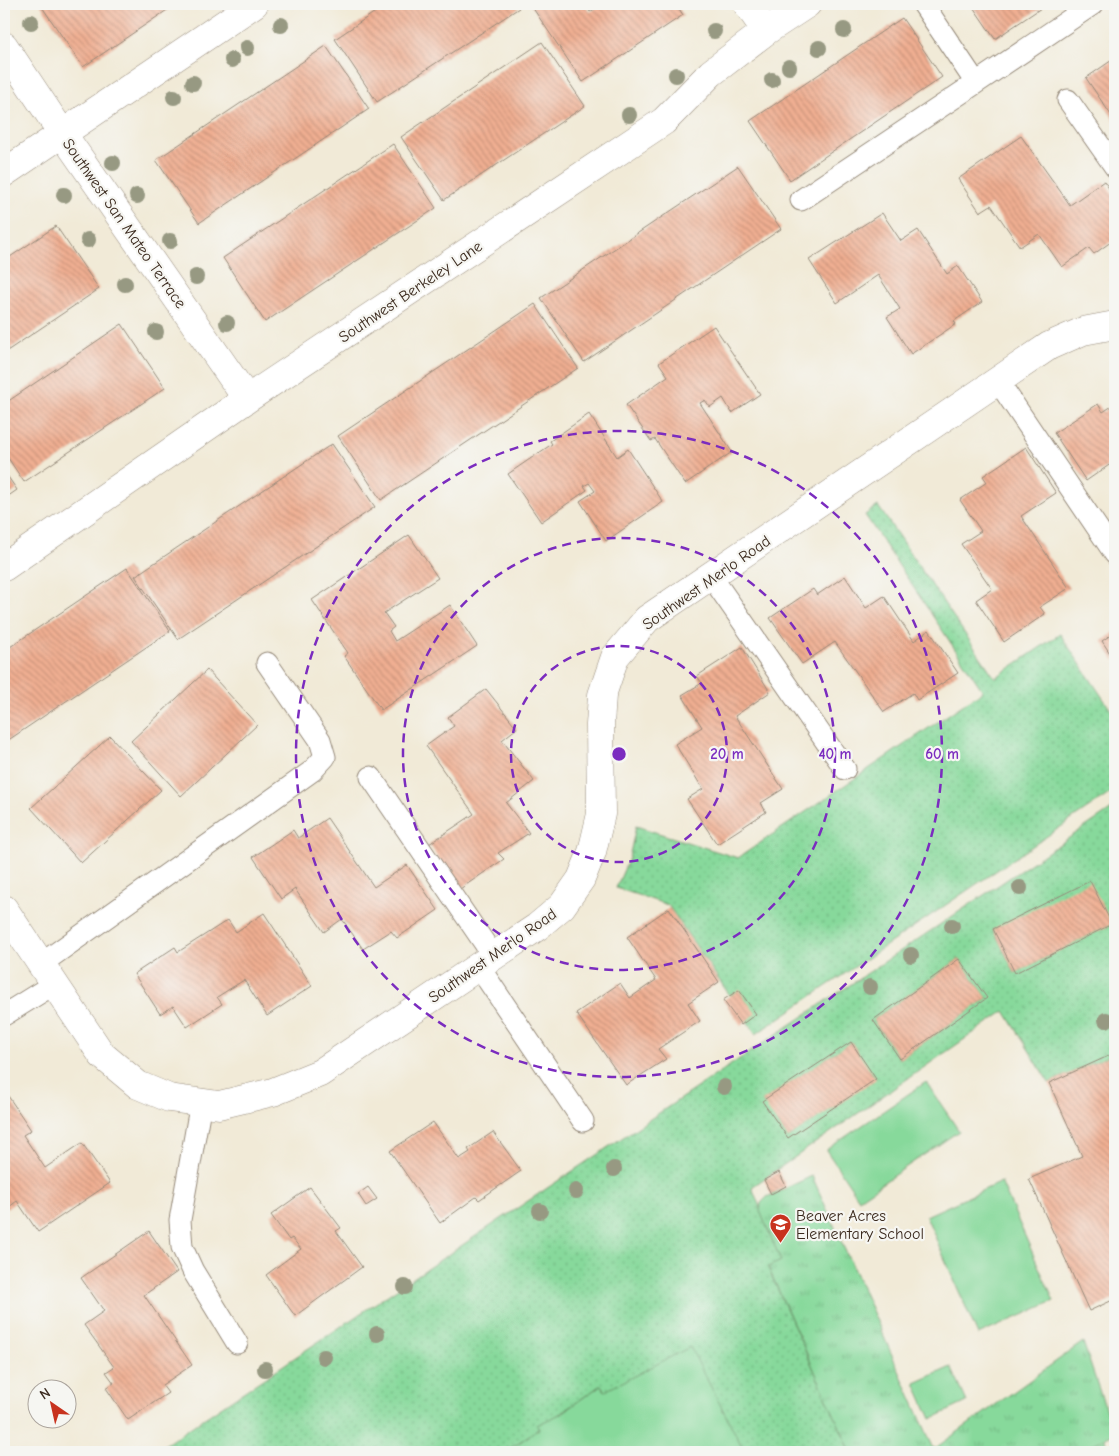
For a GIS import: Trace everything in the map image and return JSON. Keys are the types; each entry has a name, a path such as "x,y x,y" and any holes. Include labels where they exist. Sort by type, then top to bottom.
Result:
{"street":[{"path":"4,173 254,4"},
{"path":"747,4 766,31"},
{"name":"Southwest Berkeley Lane","path":"4,567 248,400 664,121 711,73 766,31 807,4"},
{"name":"Southwest San Mateo Terrace","path":"4,46 62,133 248,400"},
{"name":"Southwest Merlo Road","path":"4,910 102,1055 138,1085 169,1098 219,1105 273,1092 320,1073 537,927 562,906 581,879 592,852 601,814 600,725 602,695 615,657 647,619 1049,346 1083,331 1115,324"}],"lane":[{"path":"923,4 976,84"},
{"path":"801,200 1093,4"},
{"path":"1068,100 1115,167"},
{"path":"998,381 1115,554"},
{"path":"711,576 845,769"},
{"path":"4,1014 47,974 312,771 325,757 320,740 267,663"},
{"path":"371,777 486,962 582,1122"},
{"path":"201,1102 180,1220 182,1247 193,1271 237,1343"}],"green space":[{"path":"878,506 995,678 1060,634 1115,716 1115,790 756,1034 668,905 616,888 629,858 636,826 738,858 983,691 865,515"},
{"path":"1115,807 1115,1053 1049,1083 1005,1011 752,1187 781,1261 768,1268 851,1452 644,1452 601,1385 505,1452 154,1452","holes":["1111,924 1015,973 993,929","959,959 987,998 900,1059 873,1020","851,1042 875,1079 788,1138 763,1101"]},
{"path":"926,1082 959,1131 859,1199 826,1150"},
{"path":"812,1176 934,1449 1083,1342 1114,1434 1077,1452 851,1452 768,1267 781,1261 760,1211 761,1203 767,1197"},
{"path":"1001,1182 1054,1301 978,1335 926,1216"},
{"path":"690,1347 745,1452 505,1452 539,1429 537,1425 562,1413 601,1385 605,1391"},
{"path":"951,1367 967,1402 931,1419 915,1383"},
{"path":"1104,1434 1108,1452 1068,1452"}],"building":[{"path":"40,4 176,4 83,67"},
{"path":"387,4 516,4 519,8 377,102 335,39"},
{"path":"530,4 585,4 590,12 602,4 676,4 683,15 583,82"},
{"path":"971,4 1047,4 995,39"},
{"path":"902,18 942,77 790,180 750,121"},
{"path":"542,42 585,106 444,200 401,137"},
{"path":"326,46 369,109 199,223 156,160"},
{"path":"1115,58 1115,121 1086,78"},
{"path":"1021,136 1070,205 1104,181 1115,197 1115,239 1094,254 1089,248 1062,267 1039,234 1020,247 991,205 980,212 958,179"},
{"path":"393,144 436,208 265,322 223,258"},
{"path":"738,166 781,229 584,362 541,298"},
{"path":"882,213 901,241 918,230 947,274 958,266 982,302 954,321 956,324 911,354 887,317 900,309 878,275 837,303 809,260"},
{"path":"56,226 99,289 4,353 4,261"},
{"path":"535,304 578,368 381,500 338,436"},
{"path":"122,324 165,388 24,482 4,452 4,404"},
{"path":"714,326 760,394 732,413 723,398 710,407 705,400 700,403 732,452 685,484 655,439 651,441 626,405 668,376 659,363"},
{"path":"1098,404 1103,412 1115,404 1115,461 1086,481 1054,433"},
{"path":"589,414 617,457 628,449 663,502 606,541 580,501 595,491 589,483 584,486 587,490 541,522 508,474 552,444 550,441"},
{"path":"332,444 375,507 178,639 135,576"},
{"path":"1026,447 1056,493 1021,516 1069,588 1040,607 1045,614 1004,642 976,600 992,589 961,544 981,531 960,500 987,482 983,476"},
{"path":"4,471 17,490 4,499"},
{"path":"409,535 438,578 384,613 394,627 389,631 395,641 450,605 477,646 381,710 344,656 348,653 312,600"},
{"path":"127,568 170,631 4,743 4,651"},
{"path":"845,576 866,608 884,596 914,641 929,630 958,673 917,700 913,693 884,712 835,642 802,664 770,618 813,589 817,595"},
{"path":"1115,632 1115,661 1102,641"},
{"path":"742,647 770,692 735,716 783,789 761,803 766,812 717,844 687,799 703,789 675,744 702,727 682,695 702,683 697,676"},
{"path":"207,670 257,725 181,796 131,741"},
{"path":"486,689 517,728 502,740 534,781 506,803 529,833 498,853 504,859 460,889 429,844 474,814 426,746 454,726 448,717"},
{"path":"110,736 161,790 81,863 31,808"},
{"path":"327,818 374,887 407,865 438,910 397,938 391,931 363,949 342,919 324,932 295,889 281,899 253,857 293,830 298,838"},
{"path":"1090,881 1112,924 1015,973 993,929"},
{"path":"669,908 719,982 688,1003 700,1021 658,1049 666,1059 626,1085 576,1013 620,983 630,998 656,980 627,937"},
{"path":"264,913 312,986 267,1016 244,980 217,997 222,1004 187,1027 173,1006 160,1014 134,974 175,947 178,952 228,920 236,932"},
{"path":"959,959 987,998 900,1059 873,1020"},
{"path":"739,990 756,1014 741,1025 723,1000"},
{"path":"851,1042 876,1079 788,1138 762,1101"},
{"path":"1115,1053 1115,1299 1089,1311 1029,1179 1082,1156 1049,1083"},
{"path":"4,1090 31,1130 23,1135 45,1168 82,1143 110,1183 38,1232 17,1201 4,1211"},
{"path":"433,1122 459,1159 470,1152 468,1149 493,1132 521,1171 479,1200 476,1197 440,1223 390,1151"},
{"path":"779,1172 786,1186 771,1194 764,1180"},
{"path":"310,1187 341,1228 336,1231 362,1267 295,1316 266,1275 301,1249 292,1238 289,1240 271,1215"},
{"path":"368,1187 377,1199 366,1206 358,1194"},
{"path":"149,1231 177,1272 144,1295 192,1365 162,1385 168,1393 128,1420 106,1388 114,1383 106,1372 114,1367 84,1325 104,1311 81,1278"}],"place":[{"name":"Beaver Acres Elementary School","path":"780,1243"}]}
